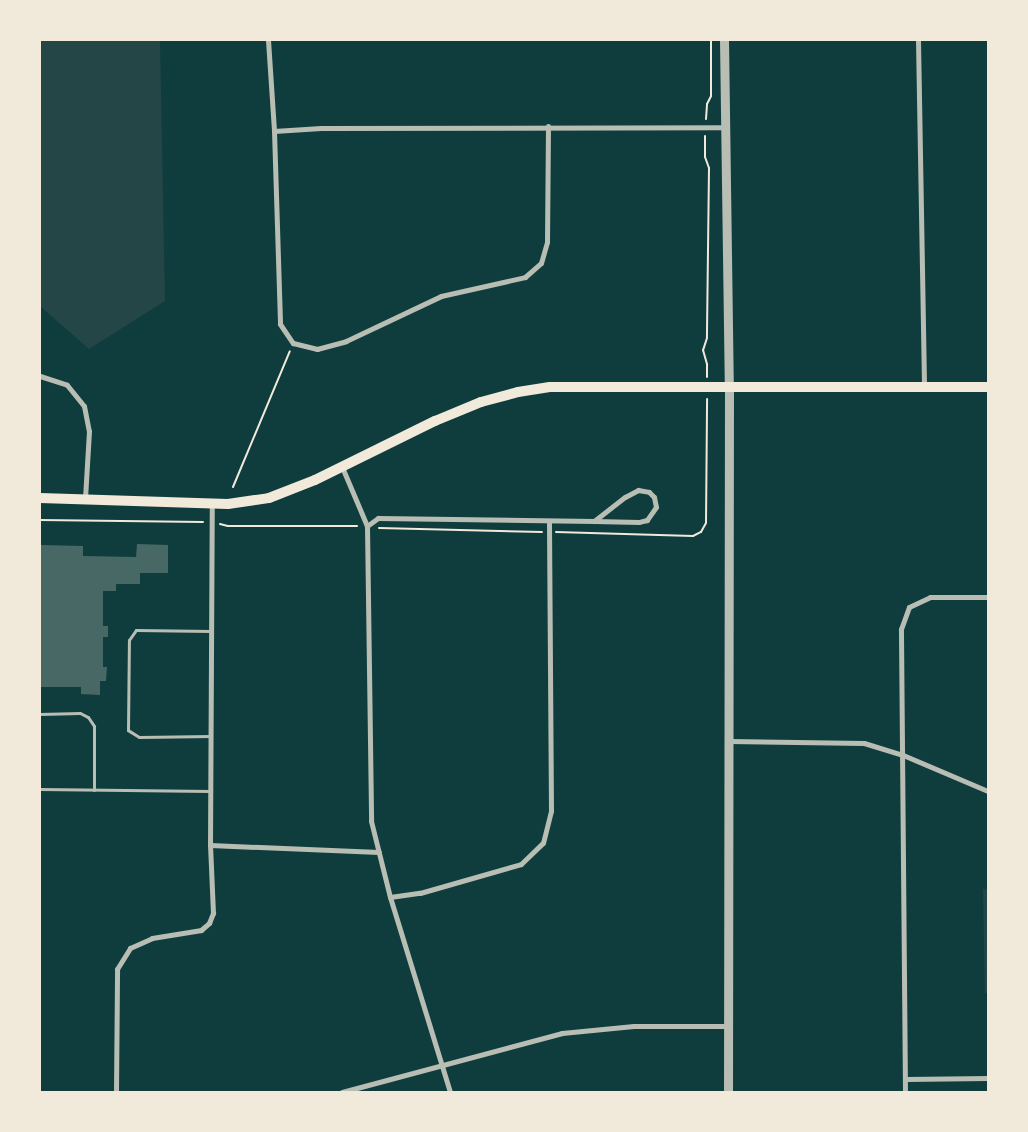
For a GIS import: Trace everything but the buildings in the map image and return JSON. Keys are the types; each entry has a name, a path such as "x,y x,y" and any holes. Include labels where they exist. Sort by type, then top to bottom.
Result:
{"main road":[{"path":"40,498 230,504 269,498 342,467 435,421 481,402 518,392 550,387 988,387"}],"street":[{"path":"268,40 274,131 280,324 294,343 317,349 346,341 441,296 524,277 541,263 547,242 548,126"},
{"path":"724,40 729,387 728,1092"},
{"path":"918,40 924,387"},
{"path":"274,131 321,128 724,127"},
{"path":"40,376 67,385 84,406 89,431 85,498"},
{"path":"342,467 367,526 371,821 390,897 443,1064 450,1092"},
{"path":"367,526 378,518 638,522 647,520 656,507 654,498 649,492 638,490 625,497 594,521"},
{"path":"116,1092 117,969 130,948 152,938 201,930 209,923 213,913 210,845 212,503"},
{"path":"390,897 420,893 520,864 543,843 551,811 549,521"},
{"path":"905,1092 902,628 909,607 930,597 988,597"},
{"path":"729,741 864,743 903,755 988,791"},
{"path":"210,845 379,852"},
{"path":"342,1092 562,1033 634,1026 728,1026"},
{"path":"906,1079 988,1078"}],"lane":[{"path":"211,631 136,630 129,640 128,730 139,737 211,736"},
{"path":"40,714 80,713 88,717 94,726 94,790"},
{"path":"40,789 210,791"}],"path":[{"path":"40,520 212,522 228,526 367,526 388,530 693,536 701,532 706,523 707,364 704,350 707,338 709,168 705,157 705,127 707,104 711,96 711,40"},
{"path":"233,487 294,343"}],"shaded area":[{"path":"40,40 160,40 165,301 89,349 40,306"},
{"path":"983,889 988,890 988,993 985,993"}]}
